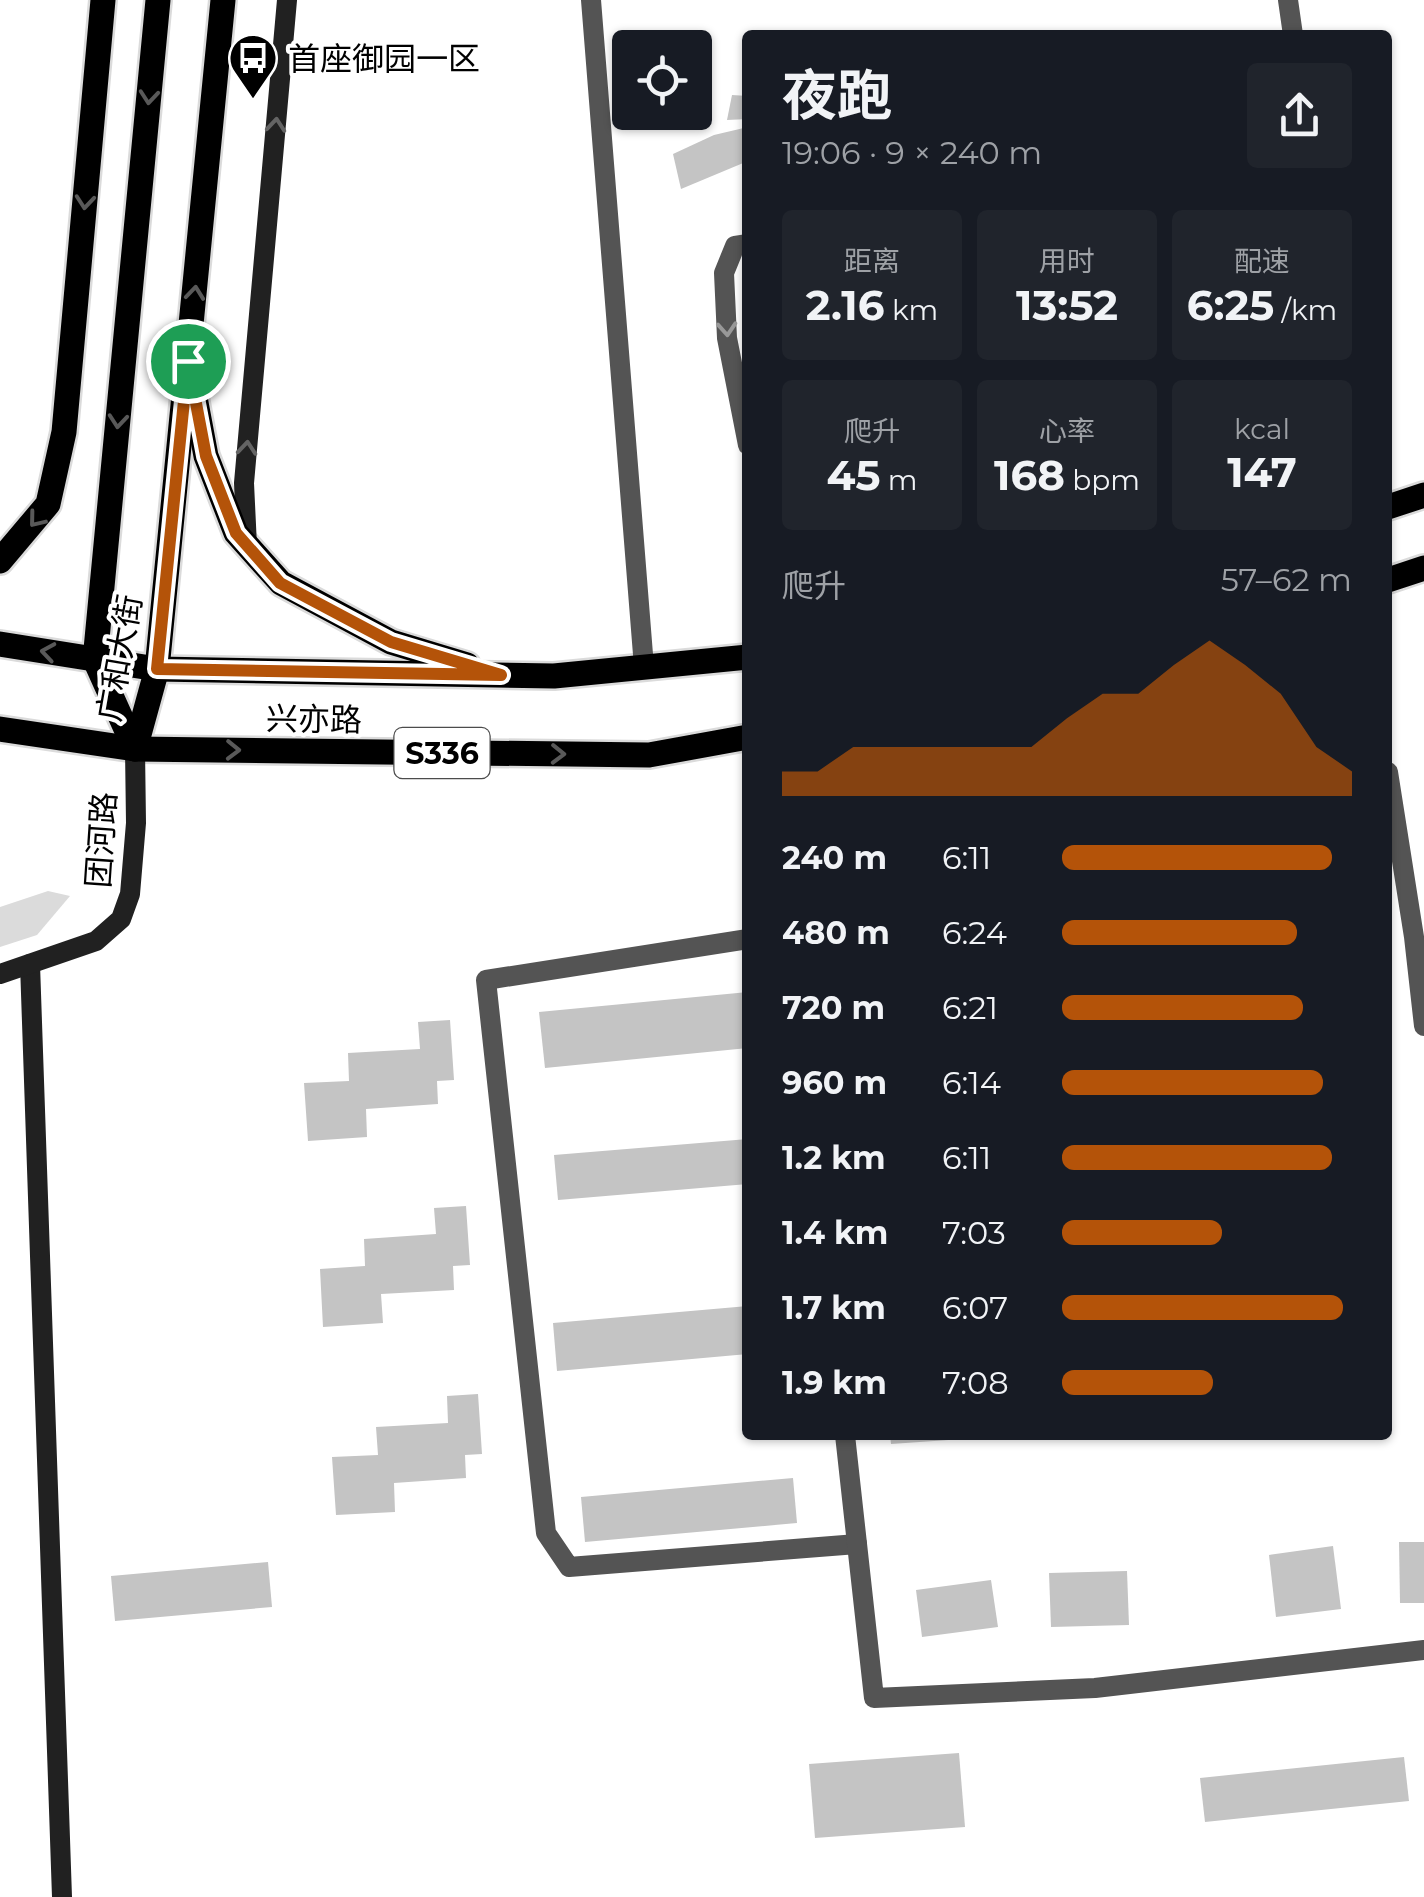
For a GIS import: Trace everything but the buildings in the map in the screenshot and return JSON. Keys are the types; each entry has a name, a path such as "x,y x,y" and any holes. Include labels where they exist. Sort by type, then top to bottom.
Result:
{"main road":[{"path":"0,561 48,504 64,432 103,0"},
{"name":"广和大街","path":"135,750 96,660 158,0"},
{"name":"广和大街","path":"135,750 157,669 223,0"},
{"path":"188,361 206,456 236,533 280,583 391,642 501,675"},
{"path":"1392,506 1424,495"},
{"path":"1392,579 1424,568"},
{"name":"兴亦路","path":"0,644 157,669 554,676 742,658"},
{"name":"兴亦路","path":"0,729 135,750 648,755 742,738"}],"street":[{"path":"247,546 244,483 287,0"},
{"path":"591,0 644,667"},
{"path":"1288,0 1292,30"},
{"path":"742,245 735,246 724,273 726,338 742,420"},
{"name":"团河路","path":"0,974 96,941 121,919 130,894 136,822 135,750"},
{"path":"1392,797 1424,1026"},
{"path":"742,941 486,980 546,1532 568,1567 857,1544"},
{"path":"30,964 62,1897"},
{"path":"846,1440 874,1698 1095,1688 1424,1650"}],"shaded area":[{"path":"48,891 70,896 37,935 0,947 0,907"}],"place":[{"name":"首座御园一区","path":"253,100"}],"route":[{"path":"188,361 206,456 236,533 280,583 391,642 501,675 157,669 188,361"}]}
